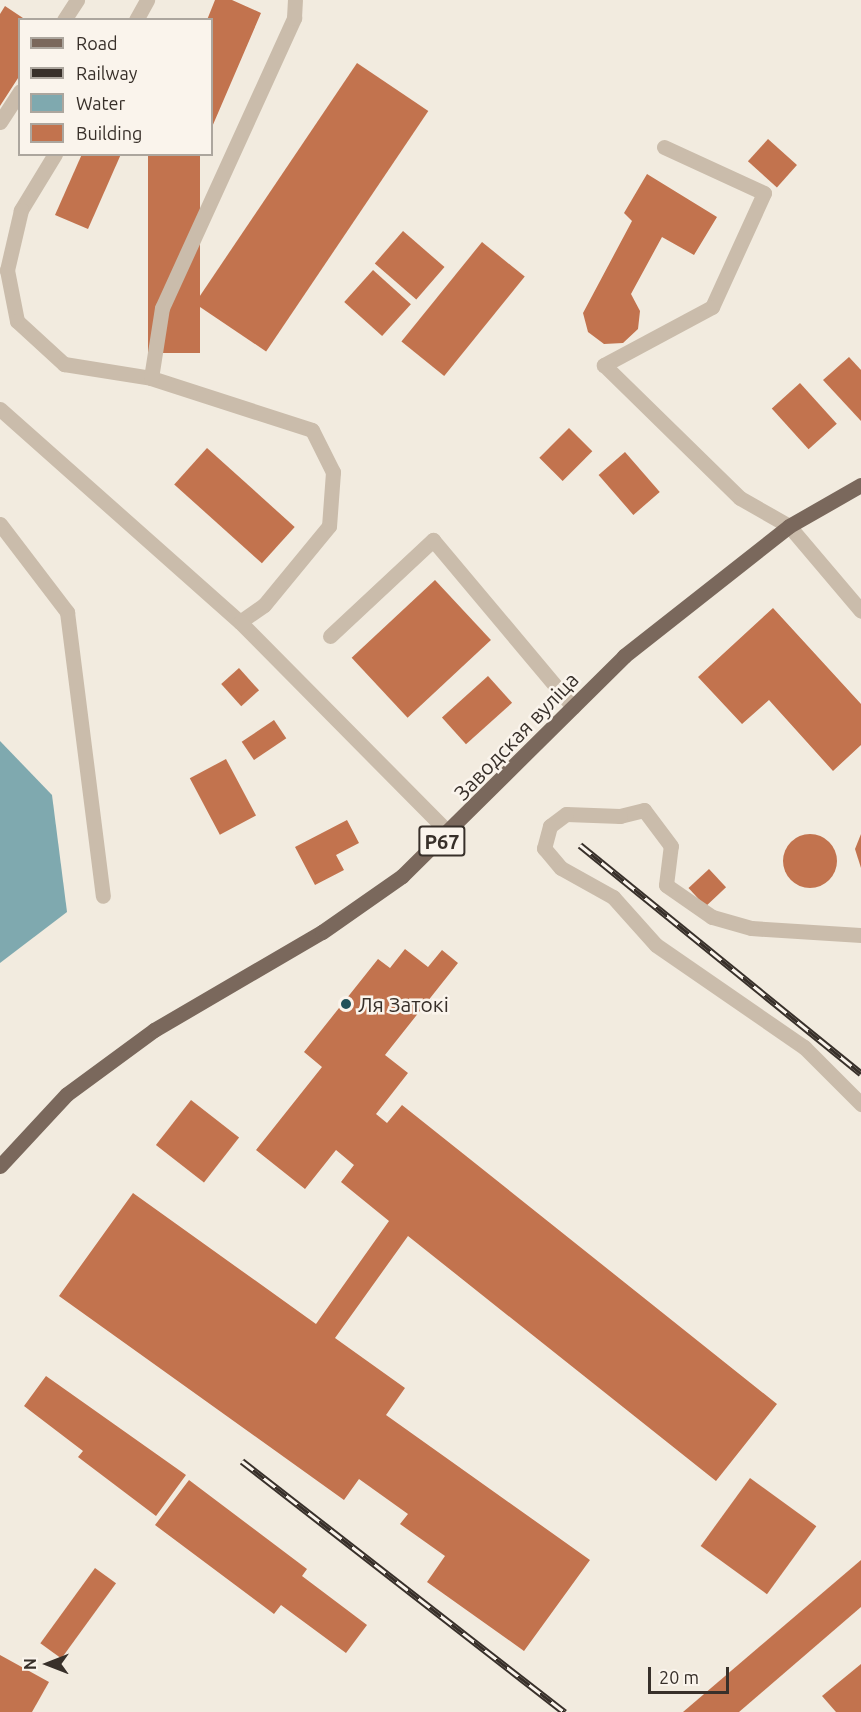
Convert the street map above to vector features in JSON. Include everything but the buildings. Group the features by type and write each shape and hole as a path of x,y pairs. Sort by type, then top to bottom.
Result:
{"main road":[{"name":"Заводская вуліца","path":"0,1166 68,1094 134,1045 322,932 402,876 450,834 624,656 789,526 861,485"}],"street":[{"path":"65,18 77,0"},
{"path":"137,18 147,0"},
{"path":"151,378 162,308 294,18 295,0"},
{"path":"0,122 18,94"},
{"path":"664,147 764,193 712,307 604,364 740,498 789,526 861,610"},
{"path":"54,156 21,210 7,270 17,321 64,364 151,378 312,430 333,472 328,526 264,605 240,622"},
{"path":"0,409 240,622 450,834"},
{"path":"0,524 67,612 103,896"},
{"path":"330,636 433,540 552,674 573,707"},
{"path":"861,935 761,929 712,917 666,885 671,846 644,810 620,816 566,814 550,826 544,848 561,868 612,897 657,945 804,1047 861,1104"}],"water":[{"path":"0,741 52,795 67,912 0,963"}],"railway":[{"path":"580,845 861,1073"},
{"path":"242,1461 565,1712"}],"place":[{"name":"Ля Затокі","path":"346,1004"}]}
